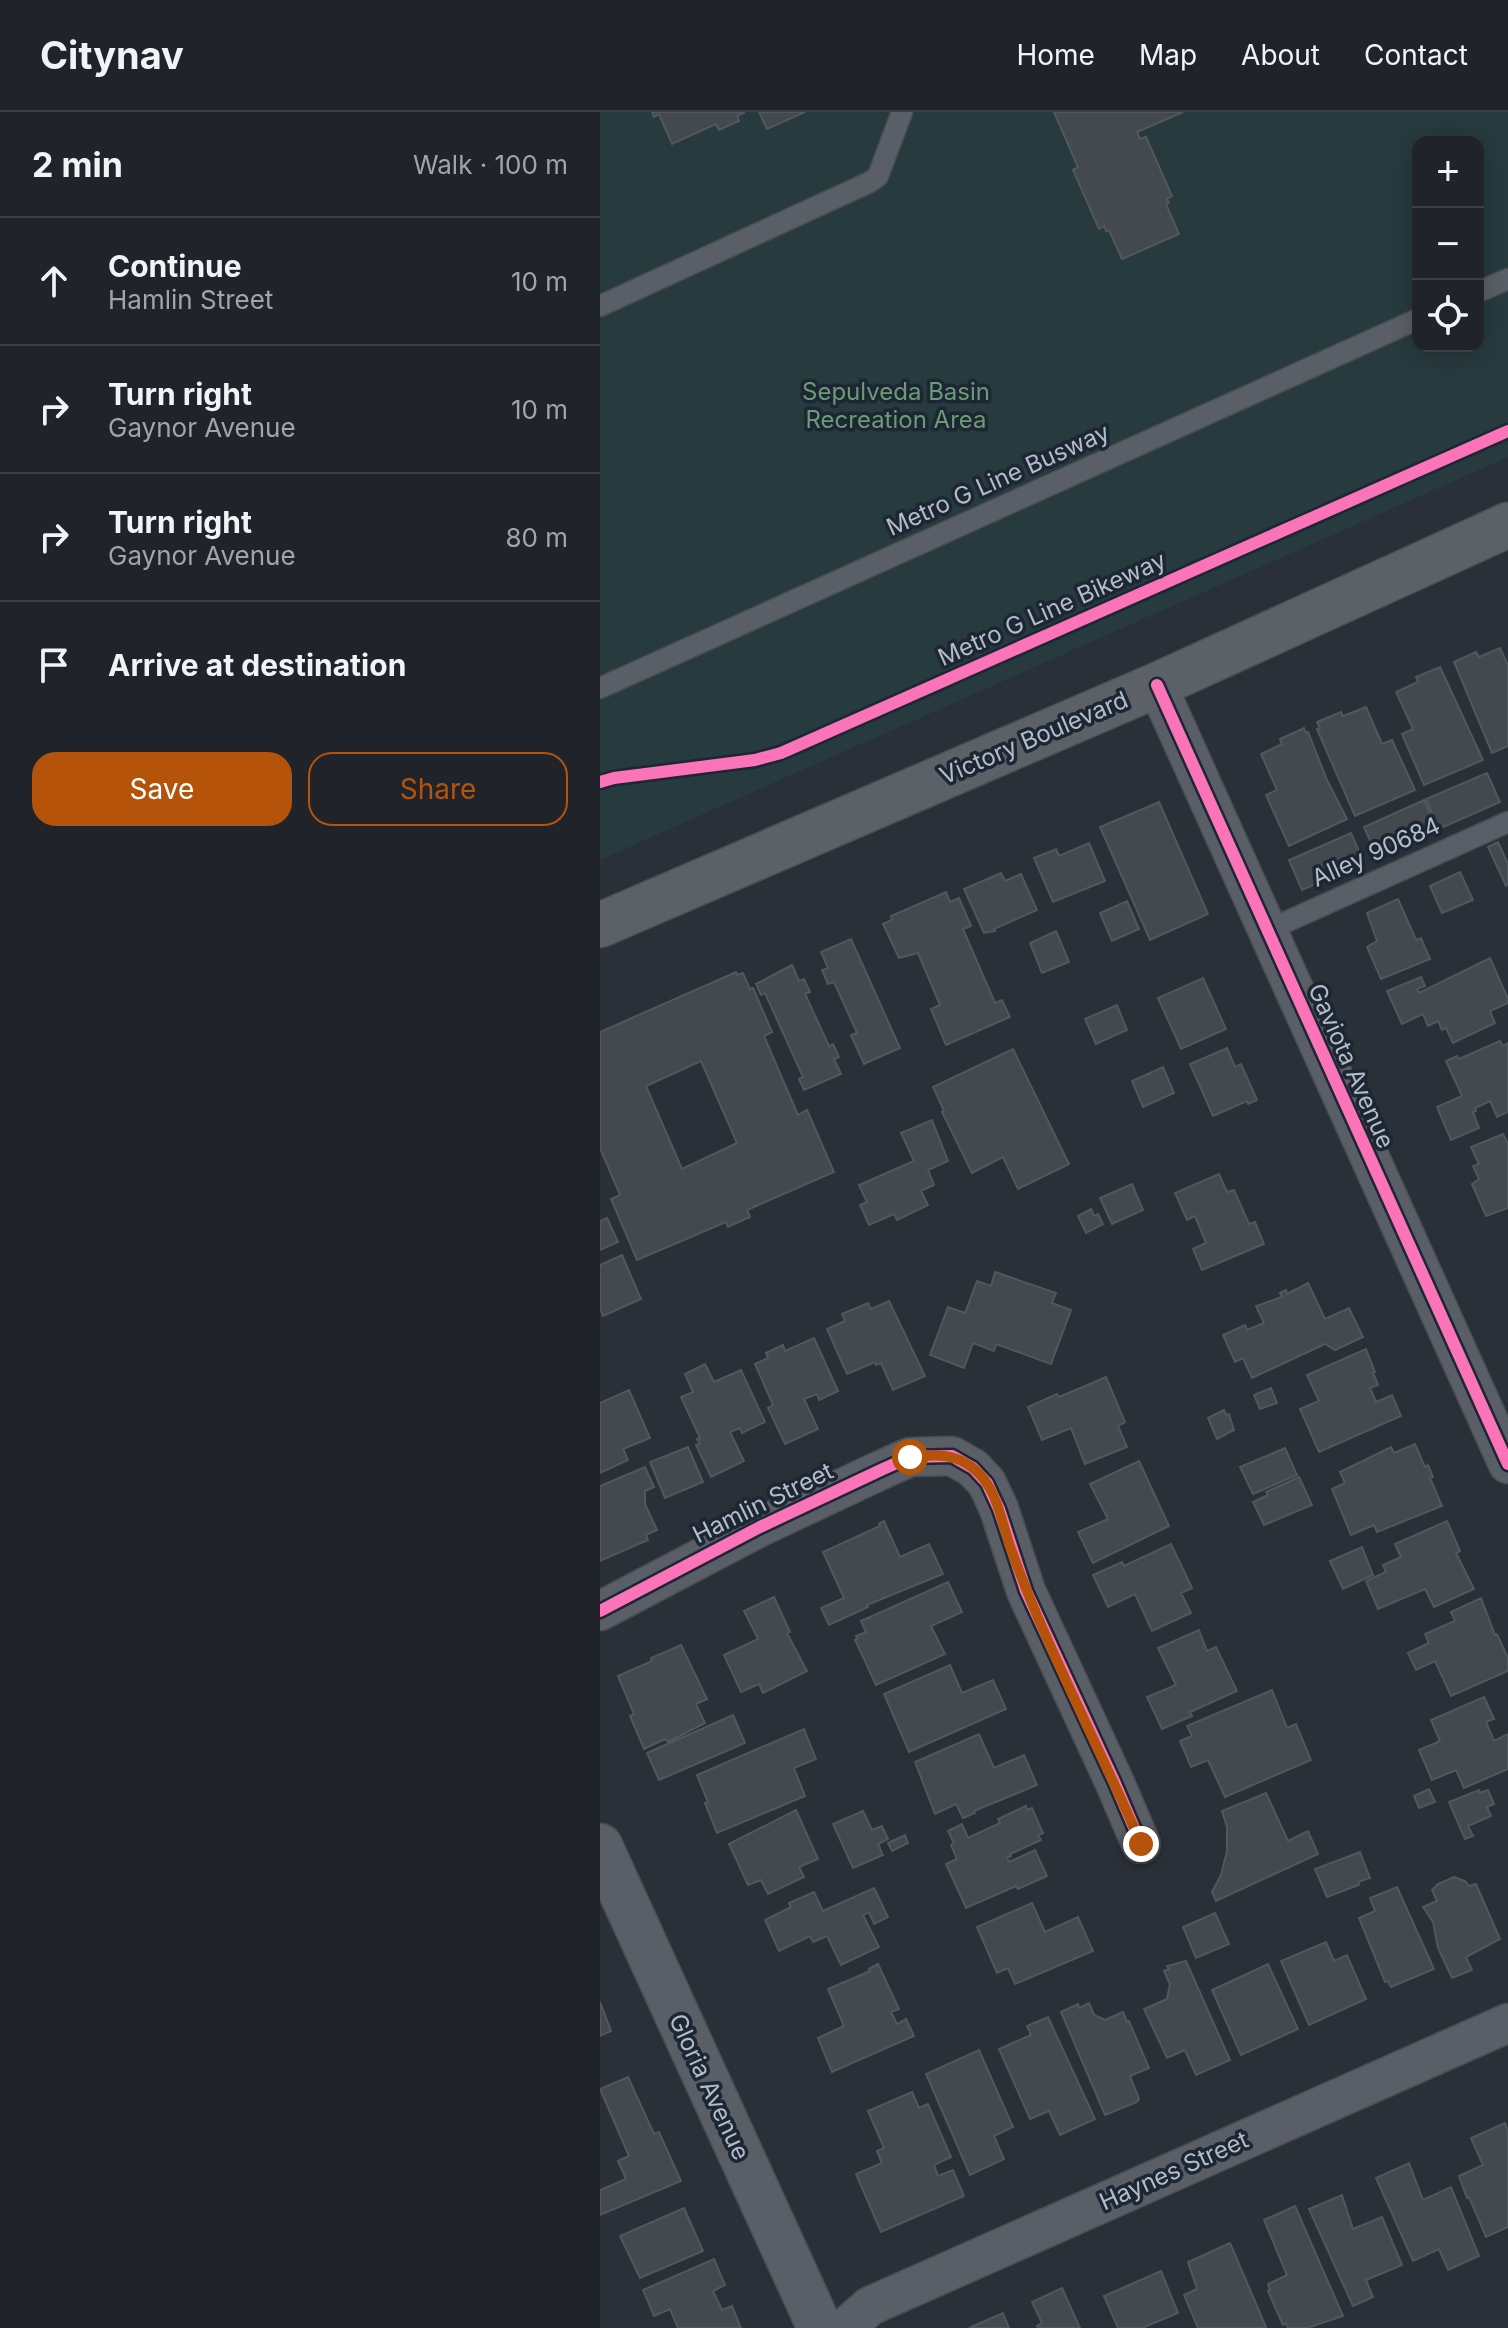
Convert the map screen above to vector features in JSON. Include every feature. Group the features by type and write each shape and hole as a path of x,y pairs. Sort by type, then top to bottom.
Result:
{"main road":[{"name":"Victory Boulevard","path":"600,925 1157,685 1508,525"}],"street":[{"name":"Gaviota Avenue","path":"1157,685 1508,1464"},
{"name":"Hamlin Street","path":"600,1611 760,1527 910,1457 952,1456 973,1468 987,1483 999,1509 1026,1591 1141,1844"},
{"name":"Gloria Avenue","path":"600,1846 820,2328"},
{"name":"Haynes Street","path":"845,2328 870,2306 1508,2023"}],"lane":[{"path":"600,306 870,182 878,176 902,112"},
{"path":"1484,289 1508,279"},
{"name":"Metro G Line Busway","path":"600,688 1412,322"},
{"name":"Alley 90684","path":"1266,931 1508,822"}],"green space":[{"name":"Sepulveda Basin Recreation Area","path":"600,112 1508,112 1508,457 600,860"}],"building":[{"path":"652,112 745,112 737,116 739,121 719,130 716,124 672,144 659,114 654,117"},
{"path":"759,112 805,112 767,129"},
{"path":"1054,112 1183,112 1137,132 1140,139 1146,137 1172,196 1166,204 1179,234 1122,259 1109,230 1106,231 1104,226 1099,229 1073,170 1078,167"},
{"path":"1500,648 1508,665 1508,746 1492,753 1454,662 1476,652 1479,657"},
{"path":"1440,667 1483,760 1424,785 1402,734 1413,729 1396,692 1418,682 1416,677"},
{"path":"1366,707 1382,744 1392,740 1415,790 1355,816 1317,729 1320,728 1317,722 1341,712 1343,716"},
{"path":"1304,728 1347,819 1289,846 1266,795 1277,790 1261,754 1282,744 1280,739"},
{"path":"1487,773 1500,802 1439,829 1426,799"},
{"path":"1424,800 1437,829 1377,856 1364,827"},
{"path":"1159,802 1208,914 1150,940 1100,827"},
{"path":"1351,833 1364,863 1302,890 1289,860"},
{"path":"1498,842 1508,864 1506,886 1488,847"},
{"path":"1089,843 1105,881 1053,902 1034,858 1056,849 1059,856"},
{"path":"1460,872 1473,900 1442,913 1430,886"},
{"path":"1001,873 1005,881 1021,874 1037,910 995,931 984,933 964,889"},
{"path":"946,892 950,902 959,898 971,926 963,929 995,1003 1002,1000 1010,1017 946,1045 931,1009 940,1005 918,953 899,958 883,924 892,920 891,916"},
{"path":"1398,899 1416,940 1421,938 1430,959 1381,979 1367,947 1377,941 1367,913"},
{"path":"1127,901 1139,929 1112,941 1100,913"},
{"path":"1056,931 1069,962 1042,973 1030,943"},
{"path":"851,939 900,1048 864,1064 851,1035 857,1033 834,982 828,984 822,970 828,968 821,952"},
{"path":"1490,958 1508,999 1508,1003 1490,1011 1495,1023 1453,1043 1446,1028 1442,1030 1438,1021 1428,1026 1423,1014 1402,1024 1387,991 1421,977 1425,986 1417,989 1419,993"},
{"path":"792,965 799,981 804,979 810,992 805,994 829,1046 833,1044 839,1057 834,1059 841,1074 804,1090 799,1079 803,1077 765,993 761,995 756,984"},
{"path":"736,972 737,975 743,973 772,1032 764,1036 798,1115 807,1110 834,1172 747,1210 750,1217 728,1227 726,1222 637,1260 611,1199 620,1195 600,1148 600,1032","holes":["701,1061 737,1143 682,1169 646,1086"]},
{"path":"1203,978 1226,1029 1181,1049 1158,998"},
{"path":"1117,1005 1127,1030 1096,1044 1085,1019"},
{"path":"1500,1041 1503,1046 1508,1043 1508,1112 1497,1117 1490,1101 1475,1108 1473,1112 1479,1128 1451,1140 1437,1107 1462,1096 1446,1061 1457,1056 1459,1059"},
{"path":"1227,1048 1235,1067 1241,1064 1257,1100 1248,1104 1247,1101 1213,1116 1190,1064"},
{"path":"1013,1049 1069,1164 1018,1189 1003,1157 972,1173 933,1087"},
{"path":"1163,1067 1174,1093 1143,1107 1132,1081"},
{"path":"932,1120 948,1161 928,1170 934,1185 921,1191 928,1205 897,1220 894,1214 869,1225 860,1205 867,1202 859,1185 914,1161 901,1133"},
{"path":"1503,1134 1508,1144 1508,1208 1486,1216 1472,1184 1479,1179 1473,1166 1479,1164 1471,1147"},
{"path":"1219,1174 1227,1192 1234,1190 1249,1224 1255,1222 1264,1244 1202,1270 1193,1249 1206,1243 1195,1216 1187,1220 1175,1193"},
{"path":"1132,1184 1143,1210 1112,1224 1100,1198"},
{"path":"1091,1209 1103,1224 1086,1233 1078,1216"},
{"path":"607,1218 618,1242 600,1250 600,1221"},
{"path":"622,1255 641,1299 603,1316 600,1309 600,1265"},
{"path":"995,1272 1056,1293 1052,1303 1071,1310 1051,1364 996,1344 994,1351 973,1343 964,1368 930,1355 948,1307 965,1313 977,1281 991,1286"},
{"path":"1308,1283 1325,1319 1349,1308 1363,1337 1335,1350 1325,1344 1252,1378 1243,1358 1235,1362 1223,1335 1245,1325 1247,1330 1264,1323 1256,1306 1282,1297 1280,1293 1286,1290 1287,1294"},
{"path":"889,1301 925,1376 893,1390 881,1363 876,1365 875,1362 847,1374 827,1329 845,1321 842,1314 868,1303 871,1309"},
{"path":"814,1338 838,1391 819,1400 817,1394 804,1399 818,1429 785,1444 768,1408 773,1405 755,1364 768,1358 766,1353 783,1345 785,1351"},
{"path":"1366,1349 1378,1385 1370,1388 1376,1402 1392,1395 1401,1416 1319,1452 1300,1409 1319,1401 1307,1375"},
{"path":"705,1364 714,1382 741,1370 765,1422 742,1433 740,1428 730,1432 744,1461 711,1477 696,1445 700,1444 697,1439 700,1438 681,1397 693,1392 685,1374"},
{"path":"1106,1377 1125,1422 1118,1426 1127,1447 1085,1464 1071,1428 1042,1440 1028,1407"},
{"path":"1271,1388 1277,1403 1260,1409 1254,1395"},
{"path":"629,1390 650,1438 623,1449 628,1460 600,1473 600,1403"},
{"path":"1224,1410 1226,1415 1229,1414 1234,1430 1217,1439 1208,1418"},
{"path":"1415,1444 1425,1467 1428,1465 1442,1506 1377,1532 1374,1525 1351,1535 1332,1489 1345,1483 1340,1472 1391,1447 1394,1453"},
{"path":"688,1447 703,1482 665,1498 650,1462"},
{"path":"1285,1448 1297,1475 1253,1494 1240,1467"},
{"path":"1139,1461 1169,1526 1093,1563 1078,1532 1108,1519 1090,1484"},
{"path":"645,1467 654,1487 645,1491 645,1504 657,1530 646,1535 648,1540 600,1561 600,1486"},
{"path":"1299,1477 1312,1505 1264,1525 1253,1502 1268,1495 1266,1492"},
{"path":"884,1521 900,1557 929,1544 943,1574 867,1605 829,1625 821,1608 844,1598 823,1552 880,1526"},
{"path":"1447,1521 1460,1551 1456,1553 1474,1589 1434,1607 1425,1589 1378,1609 1366,1581 1386,1572 1383,1565 1401,1557 1395,1544"},
{"path":"1171,1544 1192,1588 1181,1593 1191,1613 1152,1631 1135,1594 1108,1607 1093,1575 1122,1562 1124,1566"},
{"path":"1362,1547 1373,1575 1343,1589 1330,1561"},
{"path":"948,1582 962,1612 931,1626 945,1654 876,1685 855,1640 856,1636 866,1632 861,1621"},
{"path":"774,1597 790,1632 787,1633 807,1671 763,1693 759,1684 741,1692 724,1655 758,1639 744,1611"},
{"path":"1481,1598 1495,1635 1508,1658 1508,1671 1451,1696 1435,1661 1416,1670 1408,1653 1429,1643 1425,1634 1455,1621 1451,1612"},
{"path":"1199,1630 1207,1651 1216,1647 1237,1691 1190,1712 1192,1716 1162,1729 1147,1697 1176,1685 1158,1648"},
{"path":"681,1645 707,1699 696,1704 705,1723 668,1742 665,1739 644,1749 618,1676"},
{"path":"950,1665 962,1693 993,1680 1006,1709 909,1752 884,1694"},
{"path":"1272,1690 1287,1728 1296,1724 1311,1760 1225,1797 1208,1760 1191,1767 1180,1741 1192,1736 1187,1726"},
{"path":"1484,1697 1494,1719 1486,1722 1494,1741 1508,1734 1508,1769 1464,1788 1456,1770 1432,1780 1419,1750 1440,1741 1431,1720"},
{"path":"733,1715 745,1743 659,1780 647,1753"},
{"path":"804,1729 816,1759 794,1768 805,1796 717,1833 697,1775"},
{"path":"979,1734 994,1768 1024,1755 1037,1785 963,1818 956,1804 935,1814 915,1762"},
{"path":"1429,1789 1435,1802 1419,1808 1414,1796"},
{"path":"1479,1790 1480,1793 1488,1790 1494,1804 1487,1807 1491,1816 1468,1826 1473,1836 1465,1839 1449,1802"},
{"path":"1266,1793 1288,1841 1308,1831 1318,1854 1216,1901 1212,1892 1221,1875 1227,1851 1227,1827 1222,1811"},
{"path":"1026,1806 1027,1810 1032,1808 1043,1833 1038,1835 1041,1840 1007,1858 1009,1862 1035,1850 1047,1876 966,1908 946,1864 957,1859 948,1831 962,1824 968,1838"},
{"path":"796,1810 818,1859 799,1867 804,1877 768,1894 761,1880 748,1885 729,1844"},
{"path":"863,1811 872,1830 882,1826 888,1839 878,1844 883,1855 853,1868 833,1824"},
{"path":"905,1835 908,1843 892,1851 888,1843"},
{"path":"1360,1852 1370,1878 1327,1897 1315,1869"},
{"path":"1454,1877 1469,1886 1476,1884 1500,1939 1466,1957 1472,1970 1452,1978 1438,1948 1433,1922 1423,1907 1437,1901 1432,1890 1438,1884"},
{"path":"1397,1887 1434,1969 1391,1987 1388,1981 1385,1982 1359,1918 1375,1911 1370,1898"},
{"path":"874,1888 888,1917 874,1924 869,1912 863,1915 879,1947 841,1965 827,1936 813,1942 810,1936 779,1951 765,1920 791,1907 789,1903 814,1892 823,1911"},
{"path":"1032,1903 1045,1932 1078,1917 1093,1951 1015,1984 1008,1968 997,1973 977,1927"},
{"path":"1215,1913 1229,1944 1196,1958 1183,1927"},
{"path":"1326,1942 1334,1961 1347,1955 1366,1999 1309,2025 1281,1961"},
{"path":"1186,1961 1230,2060 1196,2075 1185,2050 1167,2058 1144,2009 1167,1999 1170,1984 1164,1971 1169,1969 1167,1966"},
{"path":"878,1964 899,2009 891,2012 897,2024 906,2019 914,2036 832,2072 818,2038 844,2026 828,1989 870,1971"},
{"path":"1268,1964 1298,2029 1241,2055 1212,1990"},
{"path":"600,2002 611,2031 600,2036"},
{"path":"1089,2003 1094,2015 1105,2020 1123,2012 1149,2068 1130,2076 1139,2099 1137,2102 1105,2115 1061,2012 1078,2004 1079,2008"},
{"path":"1048,2017 1095,2119 1060,2135 1049,2111 1030,2119 999,2049 1031,2035 1027,2026"},
{"path":"979,2050 1013,2127 994,2136 1004,2159 970,2175 926,2074"},
{"path":"628,2077 654,2134 659,2132 681,2181 600,2215 600,2190 626,2179 618,2161 629,2156 600,2089"},
{"path":"912,2092 919,2108 928,2104 951,2157 934,2165 938,2176 953,2170 964,2196 881,2232 856,2174 882,2163 877,2151 884,2148 868,2111"},
{"path":"1505,2123 1508,2131 1508,2227 1486,2237 1459,2176 1483,2165 1471,2138"},
{"path":"1409,2163 1423,2200 1451,2187 1479,2256 1448,2270 1439,2249 1413,2261 1376,2178"},
{"path":"1342,2195 1353,2229 1382,2217 1402,2265 1366,2280 1373,2297 1353,2306 1309,2209"},
{"path":"1295,2206 1343,2316 1307,2328 1283,2325 1268,2291 1268,2284 1287,2275 1264,2220"},
{"path":"684,2208 703,2251 640,2278 620,2236"},
{"path":"1230,2243 1264,2328 1198,2328 1184,2295 1197,2289 1188,2262"},
{"path":"714,2259 725,2285 713,2291 722,2310 732,2306 741,2328 678,2328 670,2309 654,2316 643,2290"},
{"path":"1161,2271 1178,2313 1142,2328 1118,2328 1104,2296"},
{"path":"1062,2288 1080,2328 1038,2328 1042,2323 1032,2302"},
{"path":"1003,2313 1009,2328 969,2328"}],"cycle path":[{"name":"Metro G Line Bikeway","path":"600,782 755,760 781,753 1508,431"},
{"path":"1157,685 1508,1464"},
{"path":"600,1611 760,1527 910,1457 952,1456 973,1468 987,1483 999,1509 1026,1591 1141,1844"}],"route":[{"path":"910,1457 952,1456 973,1468 987,1483 999,1509 1026,1591 1141,1844"}]}
